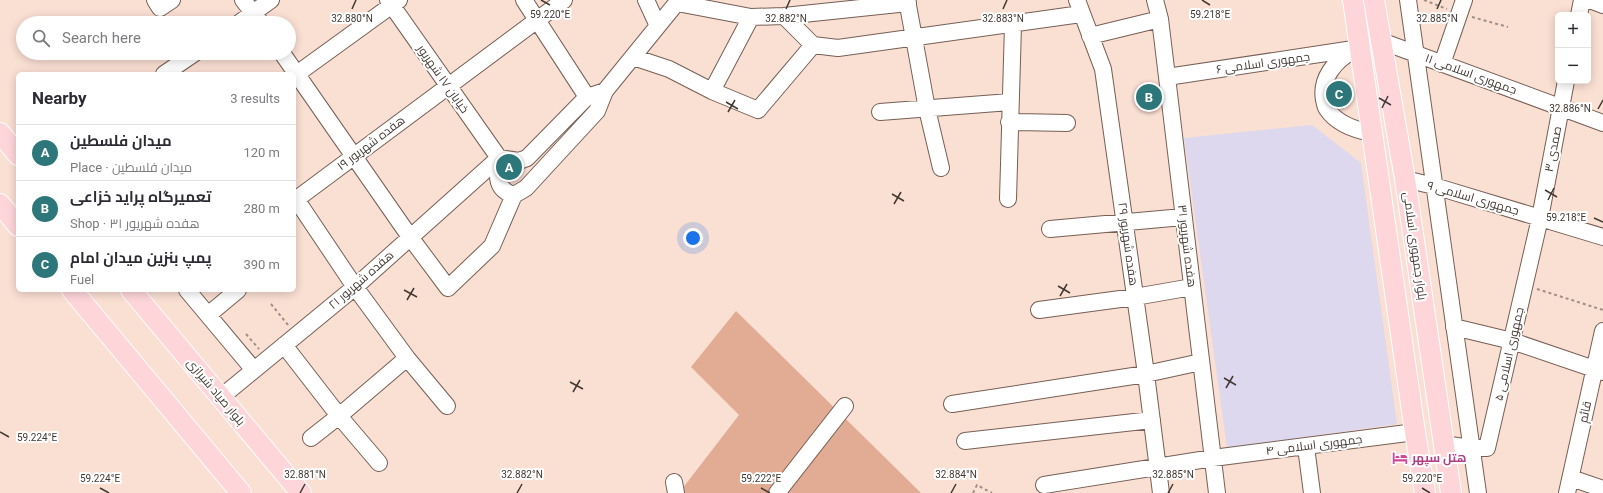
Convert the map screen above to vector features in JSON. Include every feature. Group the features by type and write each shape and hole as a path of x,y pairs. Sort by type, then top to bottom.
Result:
{"main road":[{"path":"1353,0 1425,493"},
{"name":"بلوار جمهوری اسلامی","path":"1374,0 1405,179 1451,493"},
{"path":"0,133 16,153"},
{"path":"0,204 16,224"},
{"path":"74,292 241,493"},
{"name":"بلوار صیاد شیرازی","path":"133,292 301,493"}],"street":[{"path":"155,0 160,8 172,0"},
{"path":"243,0 255,16"},
{"path":"259,16 271,0"},
{"path":"524,0 587,97"},
{"name":"هفده شهریور ۱۹","path":"296,199 447,85 564,0"},
{"path":"646,0 658,26"},
{"name":"هفده شهریور ۳۱","path":"1155,0 1160,19 1217,493"},
{"path":"1408,0 1478,493"},
{"path":"1442,64 1464,0"},
{"path":"1580,12 1582,0"},
{"path":"1590,0 1603,5"},
{"path":"296,76 355,156 410,237 448,288 492,246 514,195 526,188 597,111 605,92 678,1 751,17 784,16 908,2 927,109 941,168"},
{"path":"296,74 393,2"},
{"name":"خیابان ۱۷ شهریور","path":"393,2 447,85 499,158"},
{"path":"784,16 813,45 838,48 1013,24 1079,7"},
{"name":"هفده شهریور ۲۹","path":"1079,7 1103,69 1146,374 1161,493"},
{"path":"712,91 751,17"},
{"path":"1090,36 1160,19"},
{"path":"1008,199 1013,24"},
{"name":"جمهوری اسلامی ۱۱","path":"1381,41 1603,123"},
{"path":"634,57 669,70 712,91 758,110 813,45"},
{"path":"1360,48 1344,56 1335,64 1326,79 1323,92 1326,108 1338,120 1350,127 1372,134"},
{"name":"جمهوری اسلامی ۶","path":"1167,77 1360,48"},
{"path":"167,72 185,60"},
{"path":"286,60 293,72"},
{"name":"صمدی ۳","path":"1540,218 1565,84"},
{"path":"514,195 508,193 501,187 497,177 499,158 519,161 527,158 587,97 605,92"},
{"path":"880,112 1010,102"},
{"path":"1009,122 1067,123"},
{"name":"هفده شهریور ۲۱","path":"220,398 355,287 499,158"},
{"name":"جمهوری اسلامی ۹","path":"1405,179 1434,186 1603,237"},
{"path":"296,201 355,287 407,358 447,406"},
{"path":"1050,229 1183,217"},
{"name":"جمهوری اسلامی ۵","path":"1443,444 1471,448 1487,448 1540,218"},
{"path":"1039,310 1135,297 1192,287"},
{"path":"189,292 254,370"},
{"path":"208,315 236,292"},
{"path":"1454,327 1512,341 1599,371"},
{"name":"قائم","path":"1569,485 1599,371 1603,331"},
{"path":"290,340 339,416 379,463"},
{"path":"311,438 407,358"},
{"path":"952,404 1146,374 1201,362"},
{"path":"777,493 845,406"},
{"path":"965,441 1152,420"},
{"name":"جمهوری اسلامی ۴","path":"1044,485 1213,458 1415,432"},
{"path":"1306,447 1312,493"},
{"path":"1569,485 1603,489"}],"path":[{"path":"1525,286 1603,310"},
{"path":"271,304 290,340"},
{"path":"246,334 268,359"},
{"path":"973,493 977,485 992,493"}],"shaded area":[{"path":"1312,125 1361,163 1397,424 1227,448 1184,138"},
{"path":"736,311 921,493 679,493 739,415 691,367"}],"place":[{"name":"پمپ بنزین میدان امام","path":"1339,94"},
{"name":"تعمیرگاه پراید خزاعی","path":"1149,97"},
{"name":"میدان فلسطین","path":"509,167"},
{"name":"هتل سپهر","path":"1400,458"}]}
